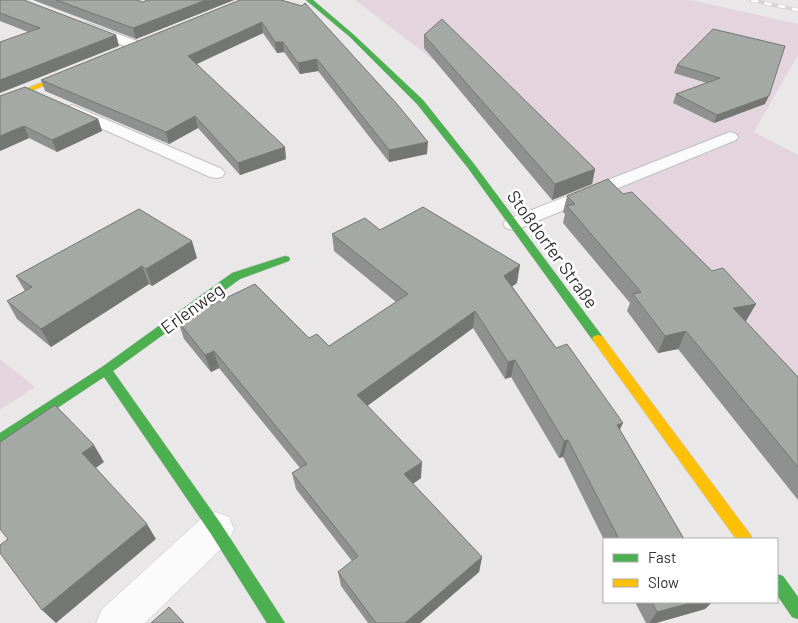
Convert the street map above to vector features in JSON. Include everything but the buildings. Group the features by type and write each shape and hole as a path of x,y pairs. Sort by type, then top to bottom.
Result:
{"main road":[{"name":"Stoßdorfer Straße","path":"309,0 352,36 420,102 513,224 744,538"},
{"path":"120,53 142,44"},
{"path":"0,102 92,64"},
{"name":"Erlenweg","path":"0,440 106,370 236,276 285,258"},
{"path":"106,370 216,529 277,623"},
{"path":"778,583 798,611"}],"street":[{"path":"116,623 216,529"}],"lane":[{"path":"73,21 142,44"},
{"path":"28,90 216,173"},
{"path":"513,224 730,137"}],"shaded area":[{"path":"355,0 691,0 798,24 798,55 754,132 798,155 798,455 482,97"},
{"path":"0,359 35,387 0,410"}],"railway":[{"path":"751,0 798,10"}],"traffic: fast":[{"path":"309,0 352,36 420,102 471,166 598,339"},
{"path":"0,440 106,370 236,276 285,259"},
{"path":"106,370 216,529 277,623"},
{"path":"778,583 798,611"}],"traffic: slow":[{"path":"0,102 78,70"},
{"path":"598,339 744,538"}]}
